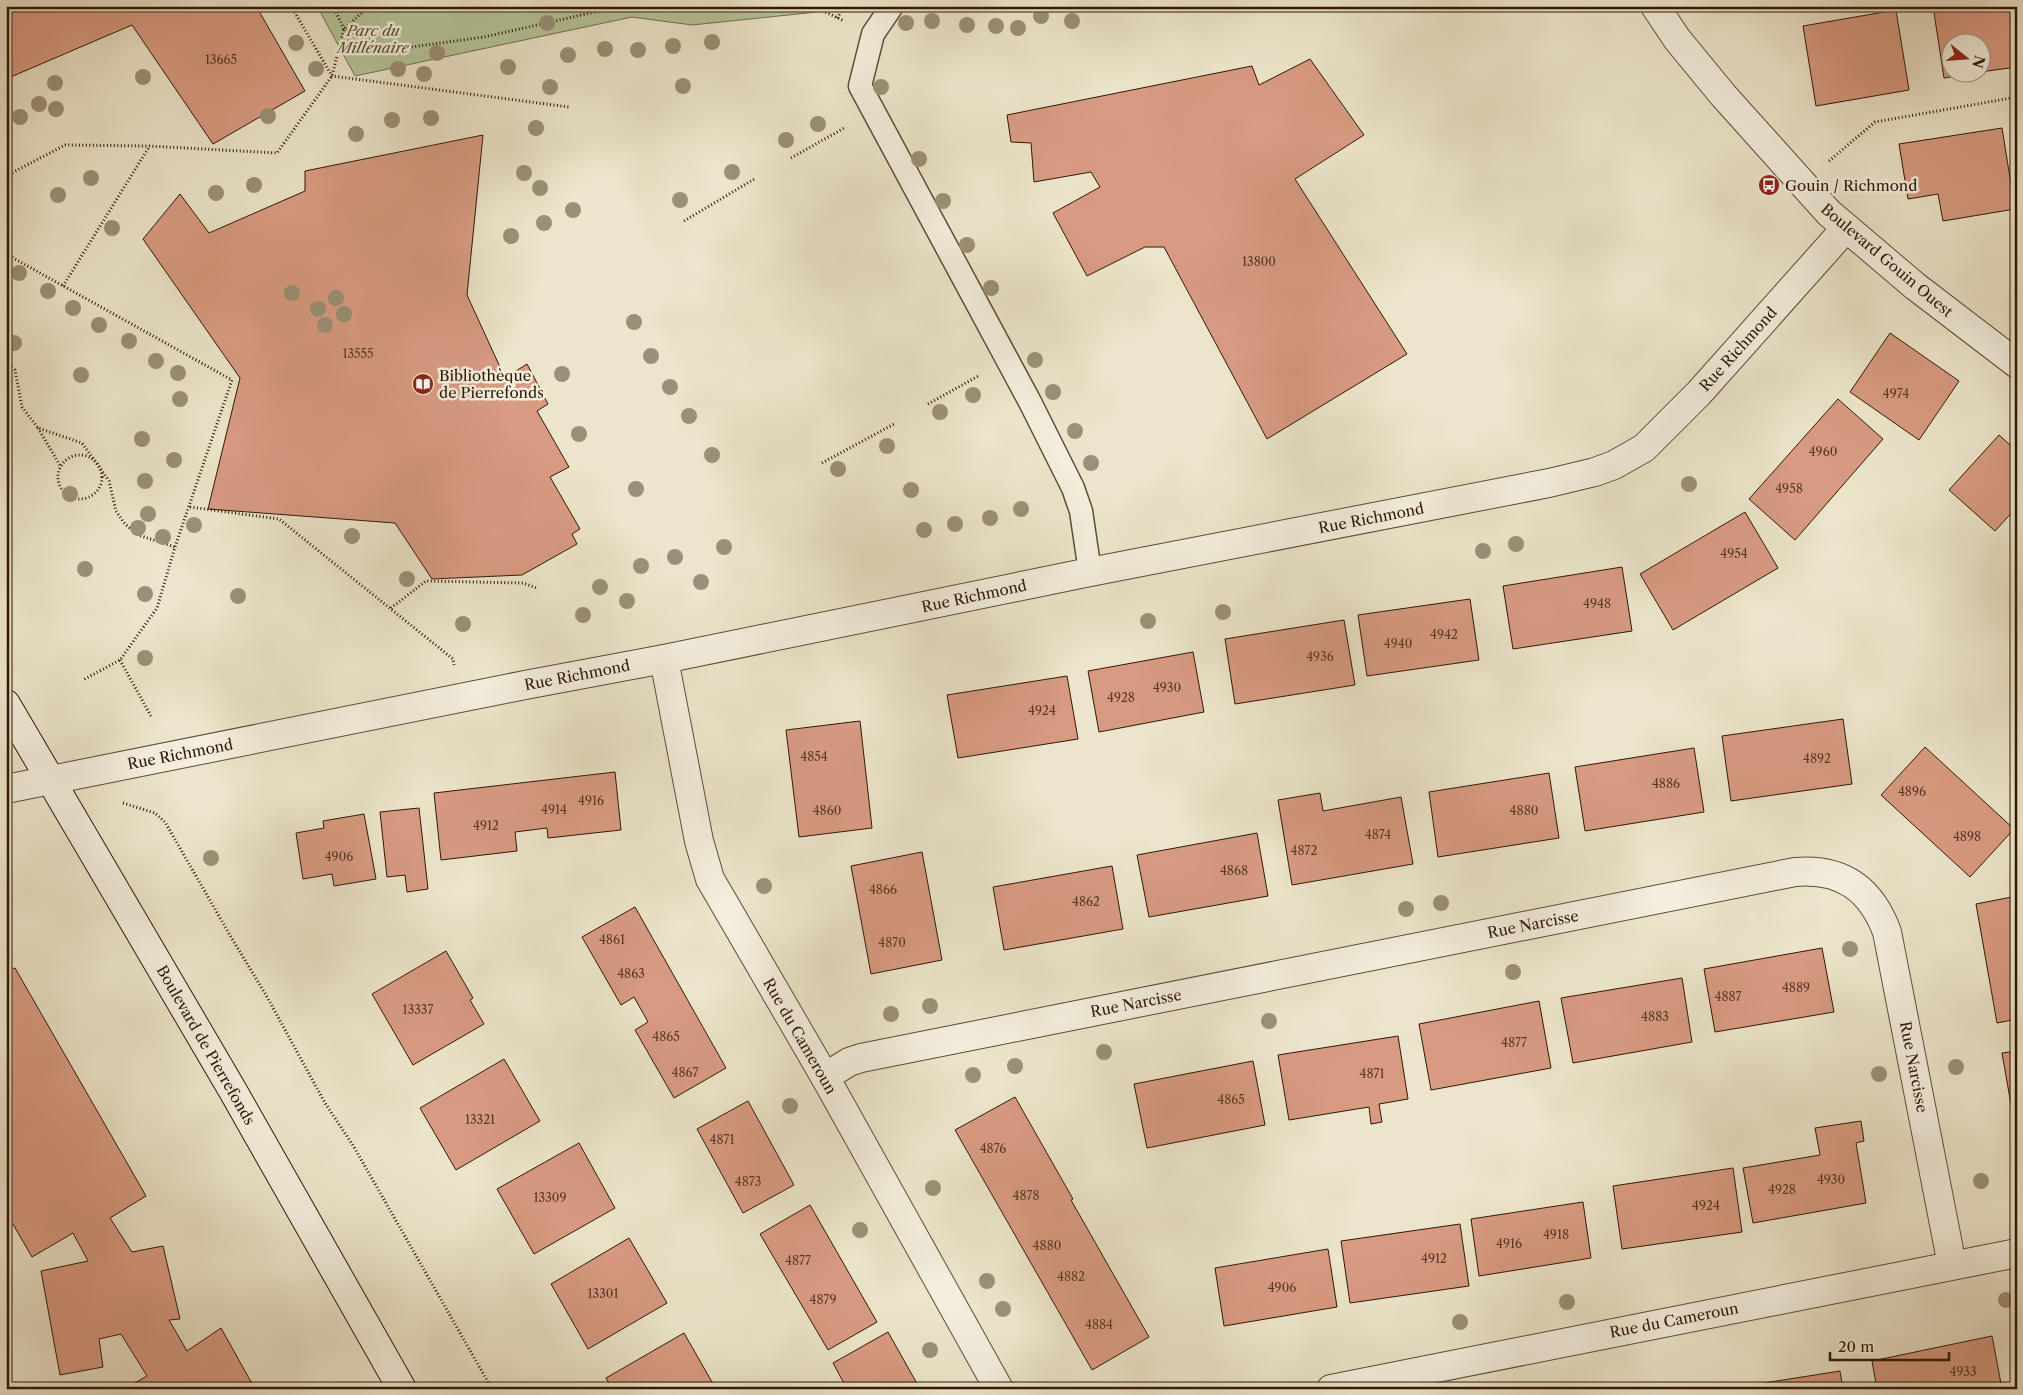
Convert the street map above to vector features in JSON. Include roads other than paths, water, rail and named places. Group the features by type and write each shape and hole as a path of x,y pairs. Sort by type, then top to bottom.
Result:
{"street":[{"name":"Boulevard Gouin Ouest","path":"1655,6 1683,46 1723,95 1811,194 1846,228 1914,286 2017,364"},
{"name":"Rue Richmond","path":"6,789 664,659 1090,572 1586,475 1614,465 1644,448 1675,418 1846,228"},
{"name":"Rue du Cameroun","path":"664,659 699,841 710,879 824,1077 999,1389"},
{"name":"Boulevard de Pierrefonds","path":"6,704 234,1091 402,1389"},
{"name":"Rue Narcisse","path":"824,1077 849,1062 871,1056 1785,874 1809,870 1822,872 1850,882 1863,891 1881,916 1887,932 1952,1265"},
{"name":"Rue du Cameroun","path":"1330,1389 2017,1253"}],"lane":[{"path":"892,6 874,34 860,86 1030,402 1073,488 1081,511 1090,572"}],"place":[{"name":"Gouin / Richmond","path":"1769,185"},
{"name":"Bibliothèque de Pierrefonds","path":"423,384"}],"park label":[{"name":"Parc du Millénaire","path":"373,38"}]}
